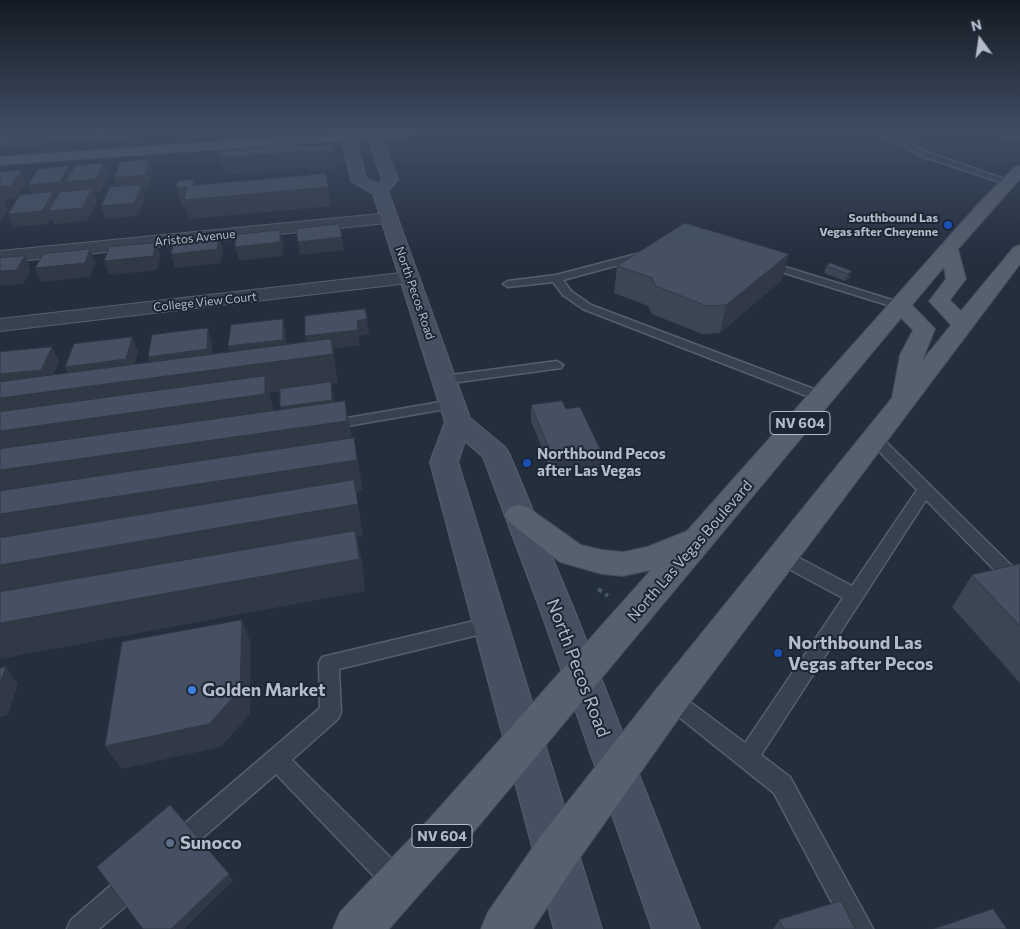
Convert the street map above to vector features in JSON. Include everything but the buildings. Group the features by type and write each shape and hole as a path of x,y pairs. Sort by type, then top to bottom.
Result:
{"main road":[{"path":"358,174 360,180 380,191 390,178 389,174"},
{"name":"North Las Vegas Boulevard","path":"357,929 525,742 949,249 1015,176"},
{"name":"North Pecos Road","path":"380,191 455,414 496,453 582,676 676,929"},
{"path":"949,249 956,279 939,301 963,325"},
{"path":"504,929 556,853 671,699 1020,251"},
{"path":"900,306 924,329 911,355 904,400"},
{"path":"455,414 444,462 578,929"},
{"path":"519,515 571,554 602,562 623,564 653,558 704,535"}],"street":[{"name":"Aristos Avenue","path":"0,257 390,218"},
{"name":"College View Court","path":"0,325 410,278"}],"lane":[{"path":"508,284 556,278 658,252"},
{"path":"760,262 900,306"},
{"path":"556,278 567,293 587,307 822,397"},
{"path":"444,380 557,365"},
{"path":"316,427 455,414"},
{"path":"874,438 1020,585"},
{"path":"747,758 925,490"},
{"path":"782,557 855,596"},
{"path":"80,929 331,712 329,663 491,625"},
{"path":"671,699 782,785 860,929"},
{"path":"276,760 398,884"}],"place":[{"name":"Southbound Las Vegas after Cheyenne","path":"948,225"},
{"name":"Northbound Pecos after Las Vegas","path":"527,463"},
{"name":"Northbound Las Vegas after Pecos","path":"778,653"},
{"name":"Golden Market","path":"192,690"},
{"name":"Sunoco","path":"170,843"}]}
